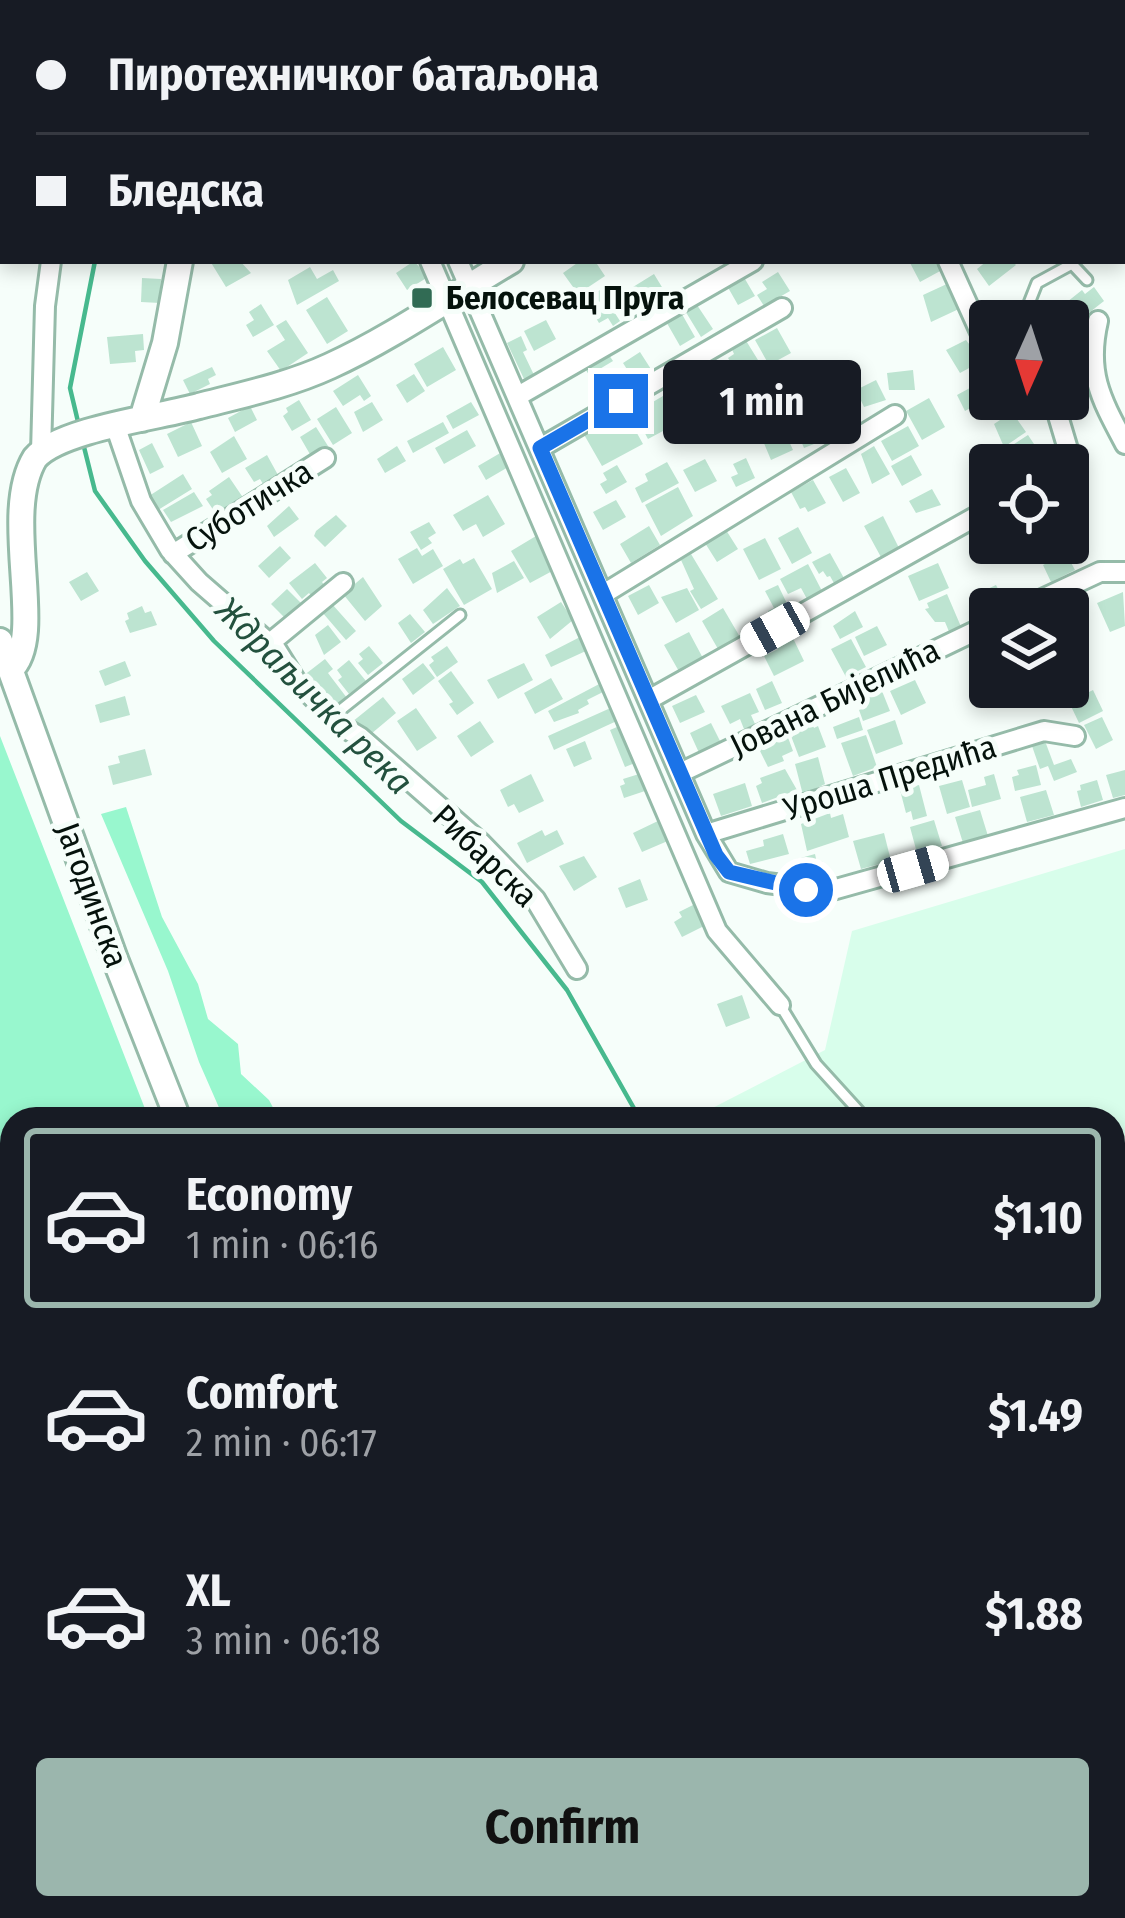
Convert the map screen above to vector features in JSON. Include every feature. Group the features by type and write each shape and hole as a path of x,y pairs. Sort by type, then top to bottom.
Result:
{"street":[{"path":"41,452 44,320 51,264"},
{"path":"142,419 179,264"},
{"path":"433,264 457,292 518,396 706,834 729,872 767,883 829,891 1125,808"},
{"path":"458,264 457,292 717,931 780,1005"},
{"path":"11,669 20,659 22,628 14,526 17,497 41,452 111,426 184,410 333,365 507,264"},
{"path":"518,396 748,264"},
{"path":"949,264 969,308"},
{"path":"540,448 782,308"},
{"path":"1098,321 1094,380 1125,444"},
{"path":"154,376 164,400 184,410"},
{"path":"604,593 895,415"},
{"name":"Рибарска","path":"111,426 141,501 173,554 270,643 296,681 332,716 482,843 535,899 577,969"},
{"name":"Суботичка","path":"173,554 325,458"},
{"path":"650,699 969,520"},
{"path":"1066,588 1100,572 1125,572"},
{"path":"270,643 344,583"},
{"name":"Јована Бијелића","path":"680,773 969,634"},
{"name":"Јагодинска","path":"0,641 173,1107"},
{"name":"Уроша Предића","path":"706,834 1045,731 1075,736"}],"lane":[{"path":"1031,300 1037,284 1072,264 1087,280"},
{"path":"332,716 460,615"},
{"path":"780,1005 816,1064 855,1107"}],"shaded area":[{"path":"1125,849 1125,1107 714,1107 825,1050 852,931"}],"green space":[{"path":"0,736 144,1107 0,1107"},
{"path":"126,807 162,917 198,984 208,1019 238,1044 241,1074 273,1107 219,1107 168,971 101,814"}],"building":[{"path":"212,264 243,264 251,273 226,287"},
{"path":"417,264 428,277 407,290 396,273"},
{"path":"576,264 597,264 605,276 578,294 563,273"},
{"path":"911,264 939,264 942,270 920,282"},
{"path":"983,264 1016,265 989,286 977,269"},
{"path":"310,267 317,279 333,270 339,281 297,305 288,280"},
{"path":"778,272 790,291 764,306 757,295 767,289 762,282"},
{"path":"654,274 668,297 646,310 633,287"},
{"path":"742,274 755,296 738,305 726,284"},
{"path":"142,278 161,279 160,303 141,302"},
{"path":"949,283 961,308 931,322 923,295"},
{"path":"1094,287 1104,301 1089,313 1089,300 1070,300 1082,290 1085,294"},
{"path":"600,290 620,321 613,326 608,318 599,323 585,300"},
{"path":"327,297 348,331 327,344 306,310"},
{"path":"695,302 713,329 701,337 684,309"},
{"path":"261,304 274,325 253,337 246,325 254,320 249,312"},
{"path":"679,309 695,337 680,346 664,318"},
{"path":"286,320 308,353 281,371 267,351 285,340 276,326"},
{"path":"546,320 556,339 534,351 524,331"},
{"path":"777,328 791,353 769,365 755,340"},
{"path":"143,334 144,350 135,351 136,362 110,364 107,337"},
{"path":"521,336 534,375 524,379 507,343"},
{"path":"745,339 766,373 745,385 728,358 734,354 731,347"},
{"path":"966,340 969,368 960,373 946,350"},
{"path":"443,347 456,370 427,387 414,364"},
{"path":"607,352 613,361 598,370 614,396 606,402 584,367"},
{"path":"640,352 656,377 639,388 623,363"},
{"path":"828,364 839,389 824,396 813,371"},
{"path":"212,367 216,375 208,379 210,384 190,394 183,380"},
{"path":"913,370 915,390 889,390 887,373"},
{"path":"700,373 715,397 692,411 677,387"},
{"path":"414,374 425,391 407,403 396,385"},
{"path":"358,375 371,396 364,401 360,395 343,406 333,391"},
{"path":"767,377 776,392 746,409 737,394"},
{"path":"876,380 886,400 864,407 856,390"},
{"path":"969,388 969,409 965,411 957,395"},
{"path":"663,396 678,423 648,439 634,413"},
{"path":"929,398 945,427 922,440 906,411"},
{"path":"299,400 311,420 292,431 283,416"},
{"path":"372,402 383,420 363,432 354,412"},
{"path":"471,402 479,415 453,429 446,416"},
{"path":"835,404 838,409 850,404 859,424 835,434 821,410"},
{"path":"250,406 257,420 235,432 228,418"},
{"path":"336,407 352,433 333,445 317,419"},
{"path":"623,408 643,444 602,466 582,431"},
{"path":"814,416 824,440 804,448 794,425"},
{"path":"1018,420 1026,432 1003,444 994,424"},
{"path":"191,422 202,446 178,457 167,434"},
{"path":"443,422 449,433 413,453 407,441"},
{"path":"782,426 793,450 771,460 761,436"},
{"path":"908,426 919,446 892,461 881,441"},
{"path":"316,427 328,446 311,456 300,437"},
{"path":"467,430 476,446 444,464 435,448"},
{"path":"234,436 247,459 222,473 210,452"},
{"path":"152,443 164,467 150,474 139,450"},
{"path":"397,446 406,461 385,473 377,459"},
{"path":"874,446 890,474 872,484 861,454"},
{"path":"502,452 510,466 486,480 478,466"},
{"path":"267,455 278,475 263,484 260,479 254,482 245,468"},
{"path":"911,455 922,475 902,486 891,466"},
{"path":"746,458 755,478 736,487 731,477 738,474 733,464"},
{"path":"705,459 717,481 695,492 683,470"},
{"path":"667,462 679,483 642,503 635,488 648,481 645,474"},
{"path":"617,465 627,482 606,494 600,484 607,480 603,473"},
{"path":"846,468 860,493 843,502 829,477"},
{"path":"183,474 192,489 158,510 149,496"},
{"path":"229,477 244,499 218,517 206,499 212,495 209,491"},
{"path":"813,480 826,503 808,512 805,507 800,509 791,492"},
{"path":"678,487 693,516 661,536 645,505"},
{"path":"932,489 941,505 916,513 909,501"},
{"path":"194,492 203,506 171,522 163,510"},
{"path":"488,495 505,524 483,537 476,524 463,531 453,515"},
{"path":"616,500 626,517 603,530 593,512"},
{"path":"289,506 299,519 274,537 267,526"},
{"path":"336,515 347,526 325,547 314,536"},
{"path":"883,516 900,550 882,559 864,526"},
{"path":"429,522 436,533 428,538 432,543 421,550 410,532"},
{"path":"649,526 660,545 631,563 620,544"},
{"path":"798,527 812,553 792,564 778,538"},
{"path":"726,530 738,549 717,562 705,543"},
{"path":"536,536 556,569 530,583 511,551"},
{"path":"765,538 781,569 759,580 743,549"},
{"path":"280,546 291,558 269,578 258,566"},
{"path":"417,548 422,556 433,549 443,566 413,584 398,559"},
{"path":"830,553 845,580 835,585 812,562"},
{"path":"691,554 718,599 701,609 681,560"},
{"path":"474,558 492,589 464,605 443,569 460,559 463,564"},
{"path":"514,561 524,578 497,593 492,573"},
{"path":"315,563 327,578 322,582 325,586 302,599 289,583"},
{"path":"938,563 949,588 919,601 908,576"},
{"path":"808,564 822,591 807,599 801,588 788,594 780,579"},
{"path":"1072,564 1075,570 1051,582 1043,565"},
{"path":"87,572 99,591 81,601 69,582"},
{"path":"363,577 382,606 365,621 343,594"},
{"path":"649,585 659,603 638,615 628,596"},
{"path":"778,585 792,614 774,623 768,611 774,608 765,591"},
{"path":"447,588 460,606 433,624 423,610"},
{"path":"687,588 699,610 676,623 661,597"},
{"path":"287,589 302,604 286,619 271,604"},
{"path":"1123,592 1125,626 1110,632 1097,603"},
{"path":"947,594 962,629 950,634 945,622 935,622 925,609 927,603"},
{"path":"561,602 573,620 550,639 537,617"},
{"path":"332,604 356,631 346,640 322,612"},
{"path":"142,606 145,613 151,611 157,625 130,633 127,613"},
{"path":"723,608 740,637 718,649 702,621"},
{"path":"855,611 863,627 840,639 833,626"},
{"path":"410,614 425,632 411,643 398,623"},
{"path":"328,625 341,642 324,655 315,635"},
{"path":"877,626 887,645 864,656 855,637"},
{"path":"689,632 705,662 681,675 664,645"},
{"path":"582,636 588,650 551,667 545,655"},
{"path":"792,636 804,661 774,676 764,656"},
{"path":"851,639 866,667 846,677 831,649"},
{"path":"369,646 383,663 368,675 358,663 363,659 359,654"},
{"path":"447,646 458,662 437,677 429,665 434,661 431,657"},
{"path":"325,659 333,669 328,673 347,698 330,710 303,676"},
{"path":"349,660 366,681 349,694 337,670"},
{"path":"125,661 131,676 105,686 99,671"},
{"path":"423,663 435,678 413,695 402,679"},
{"path":"524,663 533,680 498,699 487,680"},
{"path":"451,671 474,703 457,715 438,681"},
{"path":"551,678 563,699 535,714 524,693"},
{"path":"915,680 926,703 901,715 890,691"},
{"path":"772,681 782,703 765,710 756,689"},
{"path":"603,682 607,690 587,700 589,704 579,713 554,722 548,711"},
{"path":"1093,690 1103,711 1079,723 1072,708 1089,708"},
{"path":"882,691 890,711 863,721 859,710 867,707 863,698"},
{"path":"750,693 759,712 751,715 755,724 744,729 740,719 730,724 721,706"},
{"path":"696,695 705,712 680,723 672,706"},
{"path":"125,696 130,715 100,723 95,705"},
{"path":"383,697 396,713 365,739 352,722"},
{"path":"615,706 621,719 554,750 548,736"},
{"path":"416,708 437,738 417,751 397,721"},
{"path":"859,717 863,730 837,739 833,727"},
{"path":"1102,717 1113,740 1096,749 1084,725"},
{"path":"810,719 826,747 799,757 788,728"},
{"path":"895,720 903,744 876,754 867,730"},
{"path":"480,721 494,742 471,757 457,736"},
{"path":"711,723 722,745 700,755 690,733"},
{"path":"624,724 640,761 625,767 610,730"},
{"path":"786,732 793,751 768,767 757,745"},
{"path":"866,735 877,767 853,776 841,743"},
{"path":"585,741 592,759 574,767 566,749"},
{"path":"1045,741 1054,765 1071,759 1077,772 1054,781 1048,766 1040,769 1032,746"},
{"path":"145,749 152,775 113,785 108,766 120,763 118,756"},
{"path":"818,757 825,784 803,795 795,764"},
{"path":"1036,765 1041,785 1015,791 1012,777 1019,775 1017,770"},
{"path":"785,769 797,790 762,803 756,786 762,783 760,778"},
{"path":"1125,770 1125,795 1113,798 1106,775"},
{"path":"531,774 544,801 519,813 514,804 508,807 500,790"},
{"path":"639,774 645,791 624,798 623,779"},
{"path":"994,774 1001,799 972,807 968,790 986,785 984,777"},
{"path":"962,780 970,807 947,814 939,786"},
{"path":"1097,780 1103,800 1081,807 1080,785"},
{"path":"745,783 752,806 721,816 713,794"},
{"path":"919,785 927,816 913,820 911,811 906,813 900,790"},
{"path":"1046,790 1054,815 1027,822 1020,797"},
{"path":"980,810 988,836 963,843 955,817"},
{"path":"830,813 831,818 843,814 849,837 807,851 801,824"},
{"path":"660,820 670,840 642,852 633,833"},
{"path":"934,820 942,846 917,853 910,827"},
{"path":"542,830 545,836 557,830 564,844 527,863 517,843"},
{"path":"884,833 891,861 861,869 853,841"},
{"path":"783,834 789,854 750,864 746,851"},
{"path":"815,854 826,873 803,879 797,859"},
{"path":"584,856 597,877 574,891 559,866"},
{"path":"640,879 648,900 626,908 618,888"},
{"path":"693,905 704,926 682,937 674,922 682,917 679,912"},
{"path":"742,995 750,1018 726,1027 717,1004"}],"waterway":[{"name":"Ждраљичка река","path":"79,426 70,388 94,264"},
{"name":"Ждраљичка река","path":"83,443 95,491 145,561 214,641 401,821 482,882 567,990 633,1107"}],"place":[{"name":"Белосевац Пруга","path":"422,298"}],"route":[{"path":"621,401 540,448 721,864 729,872 806,890"}]}
